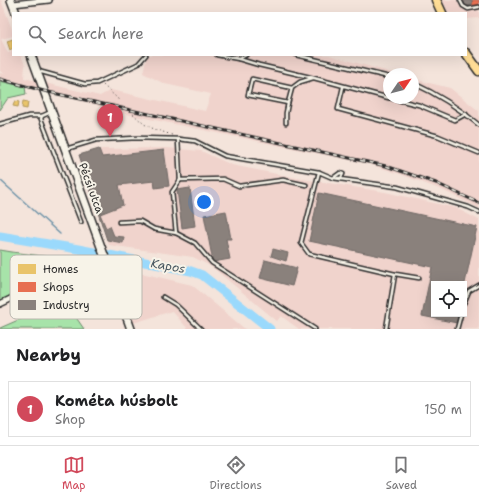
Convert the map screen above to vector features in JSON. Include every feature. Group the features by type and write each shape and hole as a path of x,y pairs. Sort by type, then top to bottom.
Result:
{"main road":[{"path":"436,0 442,12"},
{"path":"467,54 479,71"}],"street":[{"path":"16,12 12,2 49,0"},
{"name":"Pécsi utca","path":"31,56 104,255"},
{"path":"0,304 10,299"},
{"name":"Pécsi utca","path":"127,319 131,329"}],"lane":[{"path":"460,0 463,6 468,9 479,7"},
{"path":"37,71 85,84 97,83 138,64 145,56"},
{"path":"222,56 383,96"},
{"path":"239,59 244,56"},
{"path":"300,56 383,76"},
{"path":"286,123 286,113 292,88 300,82 314,78"},
{"path":"288,103 248,95 252,79 292,88"},
{"path":"343,86 338,109 438,136 479,153"},
{"path":"419,86 435,93 466,114 479,125"},
{"path":"415,104 455,120 466,114"},
{"path":"0,124 29,116 42,116 51,112"},
{"path":"42,116 40,119 81,222"},
{"path":"65,149 96,140 137,138 195,141 225,156 319,172 333,178 397,187 468,207 479,212"},
{"path":"176,233 172,192 180,180 178,139"},
{"path":"319,172 301,243 309,254 395,274 419,278"},
{"path":"333,178 340,173 343,174 341,178 338,178"},
{"path":"180,180 223,179 239,186 283,180 306,185"},
{"path":"119,222 140,221 154,229 176,233 195,243 212,263 315,329"},
{"path":"386,329 395,274"},
{"path":"467,295 469,291 479,285"},
{"path":"163,297 176,305 201,329"},
{"path":"457,329 460,317"}],"path":[{"path":"101,81 119,102"},
{"path":"130,111 144,124 170,134 178,139"}],"shaded area":[{"path":"0,0 12,29 12,36 1,39 8,53 12,51 12,56 21,56 25,65 24,78 100,96 111,90 205,111 211,94 165,84 143,73 147,56 333,56 383,70 383,104 419,104 419,80 450,88 479,111 479,208 442,190 369,164 101,109 98,105 0,81 0,73 5,74 0,71"},
{"path":"435,0 479,0 479,18 467,19 467,12 441,12"},
{"path":"167,148 201,151 232,165 297,178 385,192 456,208 479,220 479,329 299,329 281,316 277,321 212,267 193,257 109,245 79,156 102,149"},
{"path":"142,273 192,285 245,329 188,329 172,311 127,325 125,319 142,319"}],"green space":[{"path":"0,81 25,87 26,94 8,98 0,110"},
{"path":"0,250 35,255 10,255 10,296 0,301"},
{"path":"21,319 77,319 84,329 0,329"}],"building: Homes":[{"path":"12,39 12,49 10,50 7,41"},
{"path":"15,101 19,102 18,107 13,106"},
{"path":"23,101 28,102 27,109 22,108"}],"building: Shops":[{"path":"472,0 479,0 479,5 472,5"}],"building: Industry":[{"path":"464,0 472,0 472,5 465,6"},
{"path":"99,149 102,157 164,150 169,186 155,188 154,181 119,185 123,205 100,214 106,228 110,226 114,236 124,237 123,243 107,240 79,155"},
{"path":"190,188 195,226 182,228 177,190"},
{"path":"319,193 477,227 465,281 431,281 431,317 458,317 457,323 422,316 432,267 309,241"},
{"path":"226,211 231,239 226,239 230,259 213,262 204,215"},
{"path":"273,249 288,253 286,261 271,256"},
{"path":"265,260 297,268 292,286 260,278"}],"waterway":[{"path":"0,180 60,234"},
{"name":"Kapos","path":"0,236 109,255"},
{"name":"Kapos","path":"142,261 191,271 202,275 270,329"}],"railway":[{"path":"0,79 44,91 386,166 436,183 479,203"}],"place":[{"name":"Kométa húsbolt","path":"110,137"}]}
